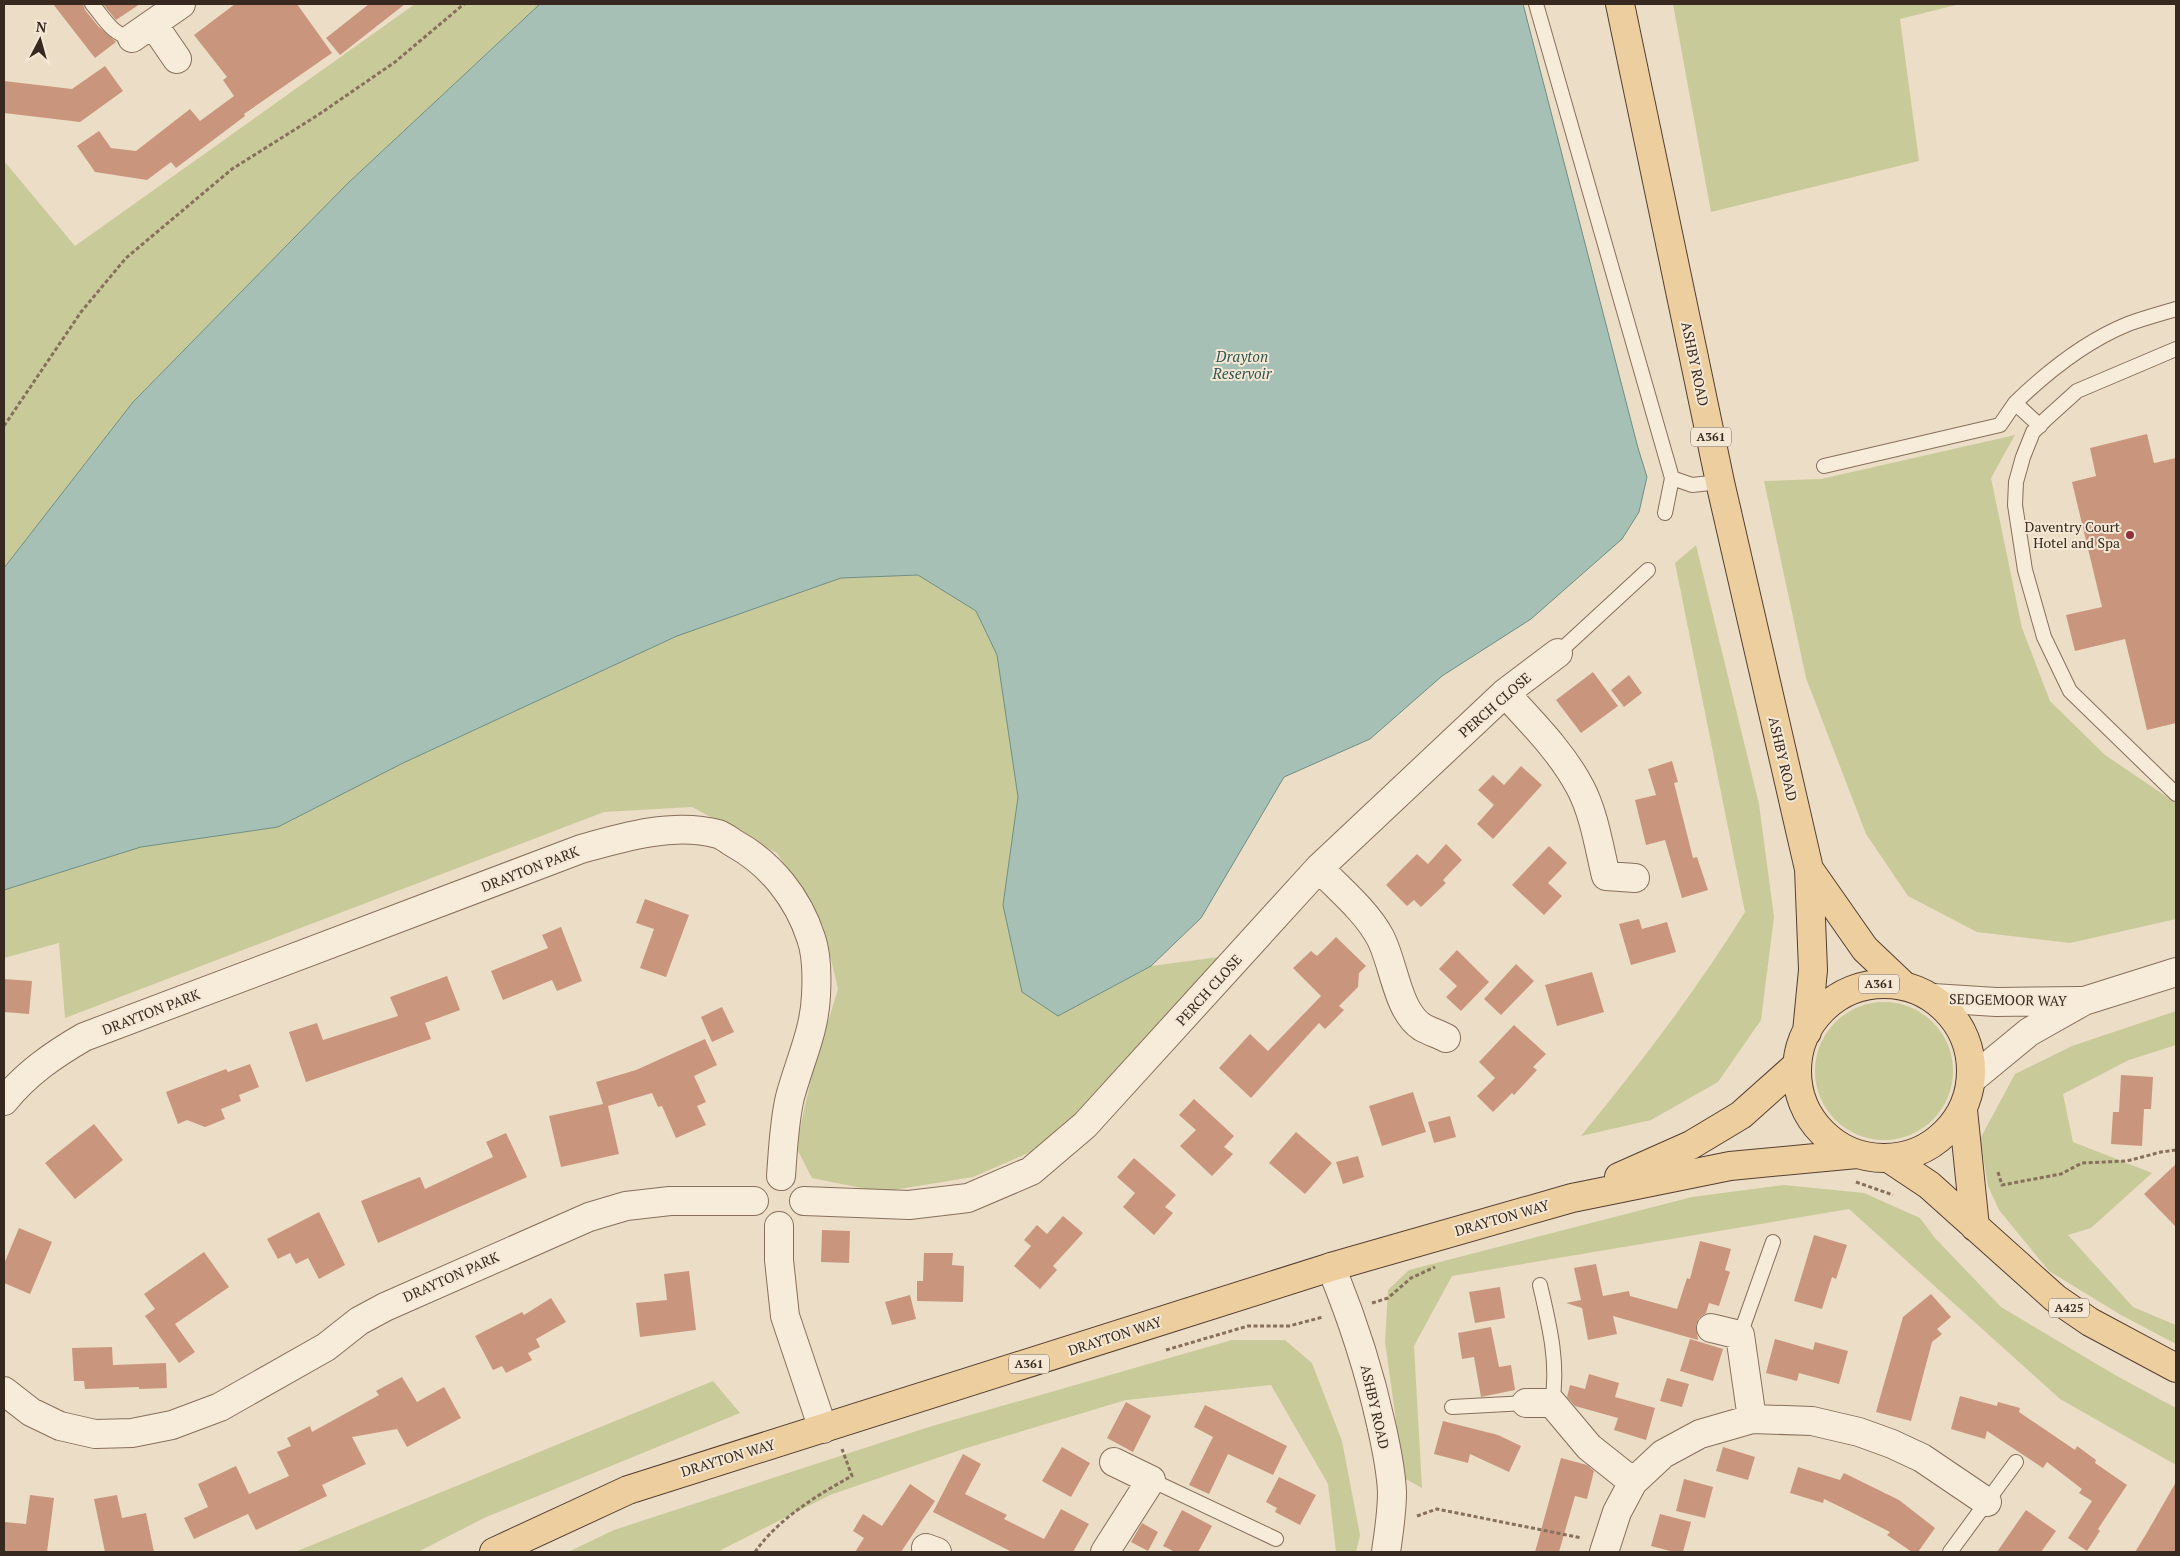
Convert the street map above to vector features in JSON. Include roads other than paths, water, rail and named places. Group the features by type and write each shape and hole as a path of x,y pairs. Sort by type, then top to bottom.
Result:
{"main road":[{"name":"ASHBY ROAD","path":"1620,4 1720,482 1808,869 1813,970 1807,1032"},
{"name":"ASHBY ROAD","path":"1808,869 1865,949 1903,985"},
{"name":"A361","path":"1883,984 1903,985 1933,998 1956,1020 1969,1048 1972,1079 1963,1110 1945,1134 1920,1152 1855,1167 1812,1120 1800,1094 1797,1065 1802,1043 1817,1016 1830,1002 1855,988 1883,984"},
{"name":"DRAYTON WAY","path":"1572,1198 1691,1145 1741,1115 1797,1065"},
{"path":"1963,1110 1975,1227"},
{"name":"A425","path":"1890,1159 1929,1185 2055,1298 2090,1322 2176,1368"},
{"name":"DRAYTON WAY","path":"494,1552 628,1490 832,1437 1331,1267 1572,1198 1730,1166 1855,1167"}],"street":[{"path":"177,59 143,31 181,4"},
{"name":"PERCH CLOSE","path":"804,1201 909,1205 968,1198 1031,1171 1085,1125 1319,868 1505,693 1558,653"},
{"path":"1505,693 1554,748 1580,787 1592,819 1606,876 1635,878"},
{"name":"DRAYTON PARK","path":"4,1100 20,1082 48,1058 84,1037 581,849 621,837 685,830 719,834 752,854 779,878 800,912 812,939 816,967 814,1016 790,1098 784,1136 781,1176"},
{"path":"1319,868 1358,908 1379,936 1388,954 1399,992 1409,1014 1420,1026 1446,1038"},
{"name":"SEDGEMOOR WAY","path":"1972,1079 2029,1032 2084,1001 2176,972"},
{"name":"SEDGEMOOR WAY","path":"1933,998 1996,1002 2084,1001"},
{"path":"781,1176 793,1180 800,1186 804,1194 804,1201 803,1210 798,1218 791,1223 779,1226 766,1222 760,1216 754,1201 761,1184 768,1178 781,1176"},
{"name":"DRAYTON PARK","path":"4,1391 31,1412 53,1423 95,1434 132,1433 172,1425 220,1407 326,1346 359,1321 385,1306 589,1218 626,1206 670,1201 754,1201"},
{"path":"779,1226 779,1260 785,1316 832,1437"},
{"name":"ASHBY ROAD","path":"1331,1267 1348,1310 1372,1383 1385,1444 1392,1491 1386,1552"},
{"path":"1711,1328 1740,1334 1752,1420"},
{"path":"1539,1403 1589,1447 1633,1482"},
{"path":"1606,1547 1617,1512 1633,1482 1663,1454 1700,1434 1752,1420 1812,1421 1859,1432 1922,1458 1986,1502"},
{"path":"1105,1552 1151,1480 1114,1462"}],"lane":[{"path":"92,4 115,33 122,37 143,31"},
{"path":"1536,4 1672,478 1664,512"},
{"path":"1824,466 2000,425 2015,403 2030,389 2089,343 2128,324 2176,309"},
{"path":"2176,349 2077,391 2033,432 2016,482 2015,505 2025,570 2044,637 2070,691 2176,794"},
{"path":"2015,403 2040,426"},
{"path":"1672,478 1692,485 1720,482"},
{"path":"1558,653 1648,570"},
{"path":"1740,1334 1773,1242"},
{"path":"1452,1407 1539,1403 1556,1383 1554,1359 1540,1284"},
{"path":"1950,1552 2016,1462"},
{"path":"1151,1480 1276,1539"}],"water":[{"name":"Drayton Reservoir","path":"540,4 1523,4 1647,477 1639,512 1622,539 1531,619 1442,676 1370,739 1284,777 1201,918 1151,966 1058,1016 1022,992 1003,905 1018,797 997,655 976,611 918,575 841,578 677,636 401,764 278,827 141,847 4,890 4,568 133,402 347,184"}],"place":[{"name":"Daventry Court Hotel and Spa","path":"2130,535"}]}
